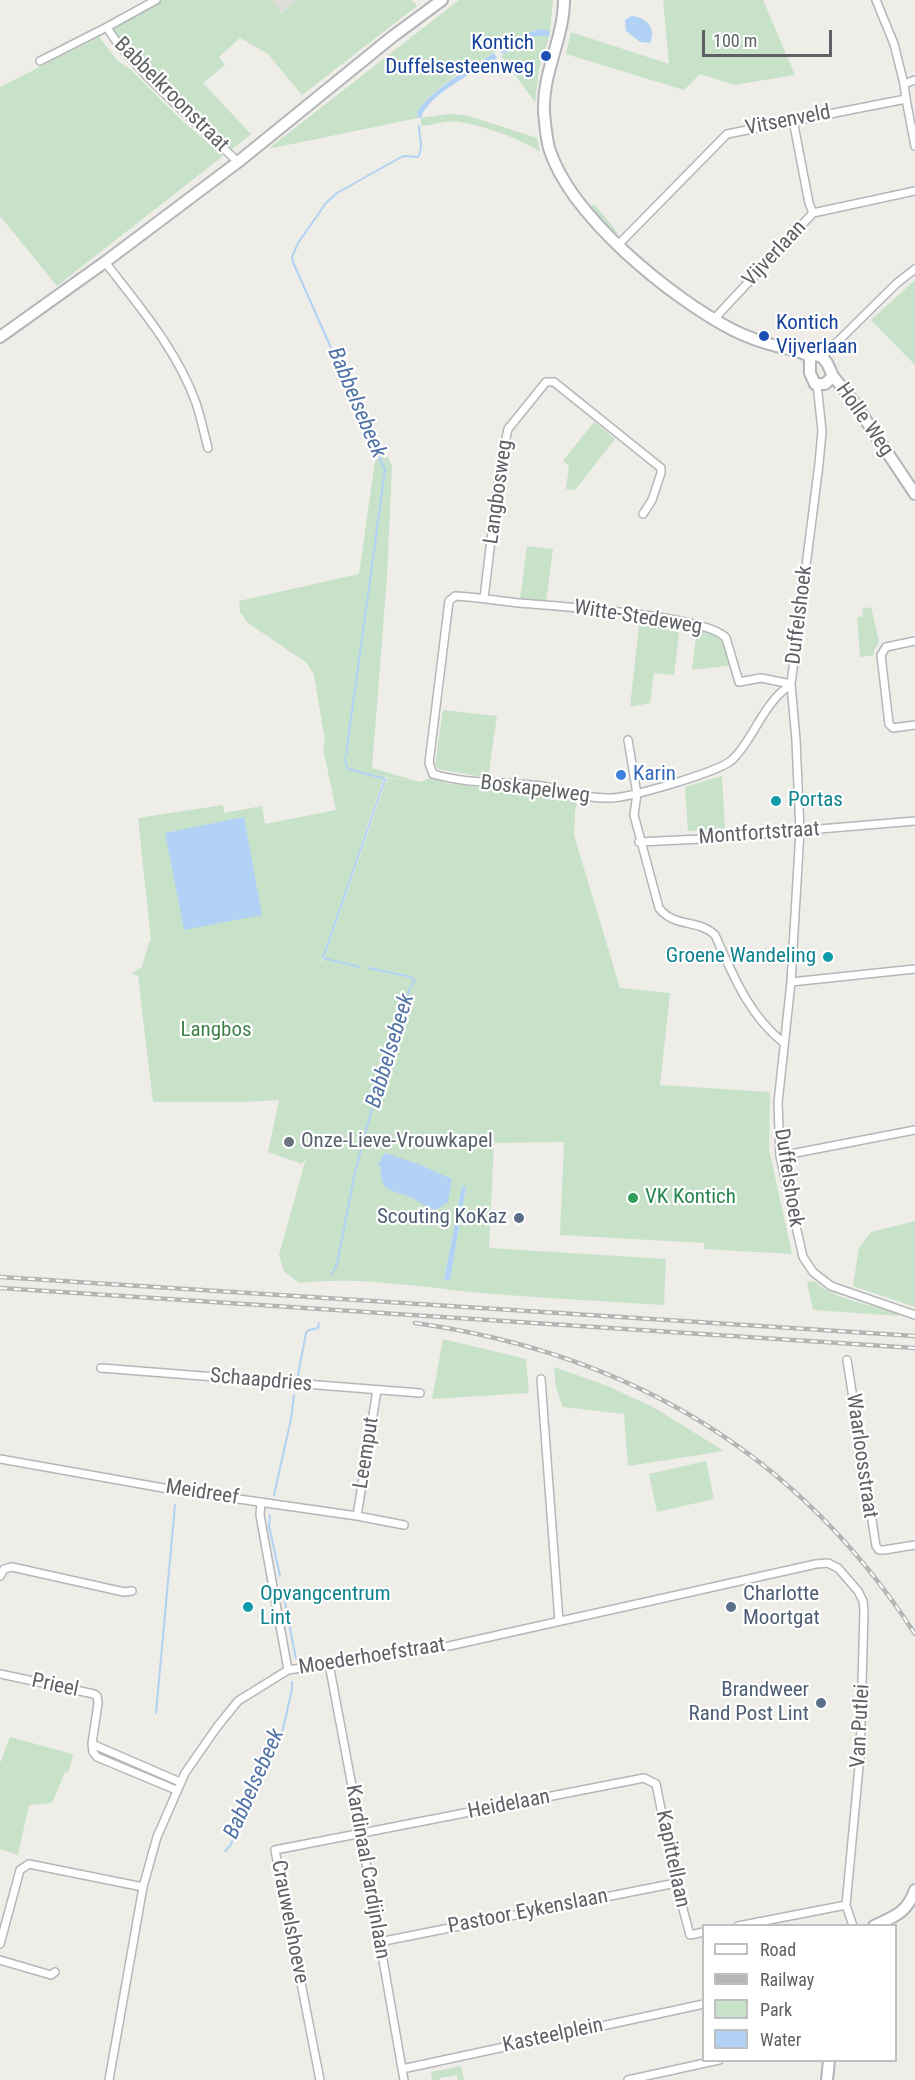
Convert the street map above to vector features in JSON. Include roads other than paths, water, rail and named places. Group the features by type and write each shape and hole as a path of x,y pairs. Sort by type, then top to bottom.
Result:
{"street":[{"name":"Babbelkroonstraat","path":"40,61 156,0"},
{"path":"0,337 105,262 237,162 442,0"},
{"path":"564,0 562,21 544,93 545,128 549,147 570,190 618,245 664,284 714,319 755,339 799,351 810,357 814,355 822,357 833,376 825,384 817,384"},
{"path":"876,0 894,44 915,146"},
{"name":"Babbelkroonstraat","path":"107,27 122,49 160,89 237,162"},
{"path":"904,84 915,80"},
{"name":"Vitsenveld","path":"618,245 725,135 906,99"},
{"path":"793,120 809,203 813,213"},
{"name":"Vijverlaan","path":"714,319 813,213 915,191"},
{"path":"105,262 161,335 179,367 196,403 208,448"},
{"path":"822,357 897,283 915,269"},
{"name":"Duffelshoek","path":"637,794 713,770 731,761 745,744 774,699 791,684 822,431 817,384 810,373 810,357"},
{"name":"Holle Weg","path":"833,376 853,401 915,494"},
{"name":"Langbosweg","path":"484,598 500,466 508,429 546,382 554,382 661,468 662,473 652,500 643,514"},
{"name":"Boskapelweg","path":"484,598 456,596 449,601 429,763 433,774 469,782 544,787 578,795 610,798 637,794"},
{"name":"Witte-Stedeweg","path":"484,598 608,609 707,628 723,634 726,638 739,682 761,678 791,684"},
{"path":"915,641 886,647 881,655 889,724 893,728 915,725"},
{"path":"784,1043 791,982 800,831 791,684"},
{"path":"628,740 637,794 634,815 639,842 659,908 665,916 709,929 715,935 740,991 769,1031 784,1043"},
{"name":"Montfortstraat","path":"639,842 915,821"},
{"path":"791,982 915,969"},
{"name":"Duffelshoek","path":"784,1043 778,1103 780,1156 803,1257 817,1276 834,1287 915,1316"},
{"path":"780,1156 915,1130"},
{"name":"Waarloosstraat","path":"847,1360 871,1526 876,1546 879,1550 915,1545"},
{"name":"Schaapdries","path":"101,1368 420,1393"},
{"path":"541,1379 559,1621"},
{"name":"Leemput","path":"357,1516 377,1390"},
{"name":"Meidreef","path":"0,1458 170,1489 404,1525"},
{"path":"261,1502 260,1515 288,1670"},
{"name":"Moederhoefstraat","path":"109,2080 143,1887 157,1838 180,1782 199,1750 238,1701 288,1670 448,1646 712,1586 828,1563"},
{"name":"Van Putlei","path":"828,1563 838,1568 858,1591 863,1601 865,1623 860,1756 846,1905 852,1924"},
{"path":"0,1576 4,1569 12,1567 124,1592 132,1591"},
{"name":"Kardinaal Cardijnlaan","path":"329,1664 404,2080"},
{"name":"Prieel","path":"0,1674 97,1696 92,1744"},
{"path":"92,1744 180,1782"},
{"path":"92,1744 93,1752 97,1757 176,1790"},
{"name":"Heidelaan","path":"361,1834 644,1778 656,1784"},
{"name":"Kapittellaan","path":"656,1784 676,1883 690,1935 702,1932"},
{"name":"Crauwelshoeve","path":"320,2080 275,1850 361,1834"},
{"path":"0,1944 20,1870 28,1864 143,1887"},
{"name":"Pastoor Eykenslaan","path":"379,1942 676,1883"},
{"path":"878,1924 904,1911 915,1890"},
{"path":"748,1924 846,1905"},
{"path":"0,1960 51,1975 55,1972"},
{"name":"Kasteelplein","path":"402,2069 702,2004"},
{"path":"628,2080 659,2077 715,2062"},
{"path":"827,2080 829,2062"}],"water":[{"path":"631,16 649,24 652,33 650,43 640,42 626,31 625,20"},
{"path":"541,29 550,31 549,37 537,36 520,43 504,54 501,52 530,32"},
{"path":"494,53 497,58 443,92 425,109 421,118 418,118 417,112 433,94 452,79"},
{"path":"244,817 262,915 184,930 165,833"},
{"path":"385,1153 421,1165 452,1179 448,1202 442,1207 432,1209 410,1197 388,1189 382,1181 381,1167 378,1164"},
{"path":"462,1186 466,1187 450,1280 444,1280"}],"waterway":[{"name":"Babbelsebeek","path":"346,755 385,470 292,257 298,243 326,203 337,193 403,156 418,157 421,146 419,126"},
{"name":"Babbelsebeek","path":"345,758 349,769 385,779 323,958 359,967"},
{"name":"Babbelsebeek","path":"332,1274 337,1264 355,1172 391,1038 404,1016 408,993 415,981 411,977 369,968"},
{"name":"Babbelsebeek","path":"298,1375 306,1333 318,1328 319,1323"},
{"name":"Babbelsebeek","path":"274,1495 294,1395"},
{"path":"156,1713 175,1505"},
{"name":"Babbelsebeek","path":"270,1515 269,1526 280,1576"},
{"name":"Babbelsebeek","path":"282,1587 296,1659"},
{"name":"Babbelsebeek","path":"225,1851 230,1846 263,1765 283,1729 292,1682"}],"railway":[{"path":"0,1277 915,1336"},
{"path":"0,1288 915,1348"},
{"path":"415,1323 493,1338 567,1359 636,1387 701,1422 762,1464 817,1513 869,1570 915,1634"}],"place":[{"name":"Kontich Duffelsesteenweg","path":"546,56"},
{"name":"Kontich Vijverlaan","path":"764,336"},
{"name":"Karin","path":"621,775"},
{"name":"Portas","path":"776,801"},
{"name":"Groene Wandeling","path":"828,957"},
{"name":"Onze-Lieve-Vrouwkapel","path":"289,1142"},
{"name":"VK Kontich","path":"633,1198"},
{"name":"Scouting KoKaz","path":"519,1218"},
{"name":"Opvangcentrum Lint","path":"248,1607"},
{"name":"Charlotte Moortgat","path":"731,1607"},
{"name":"Brandweer Rand Post Lint","path":"821,1703"}],"park label":[{"name":"Langbos","path":"216,1031"}]}
